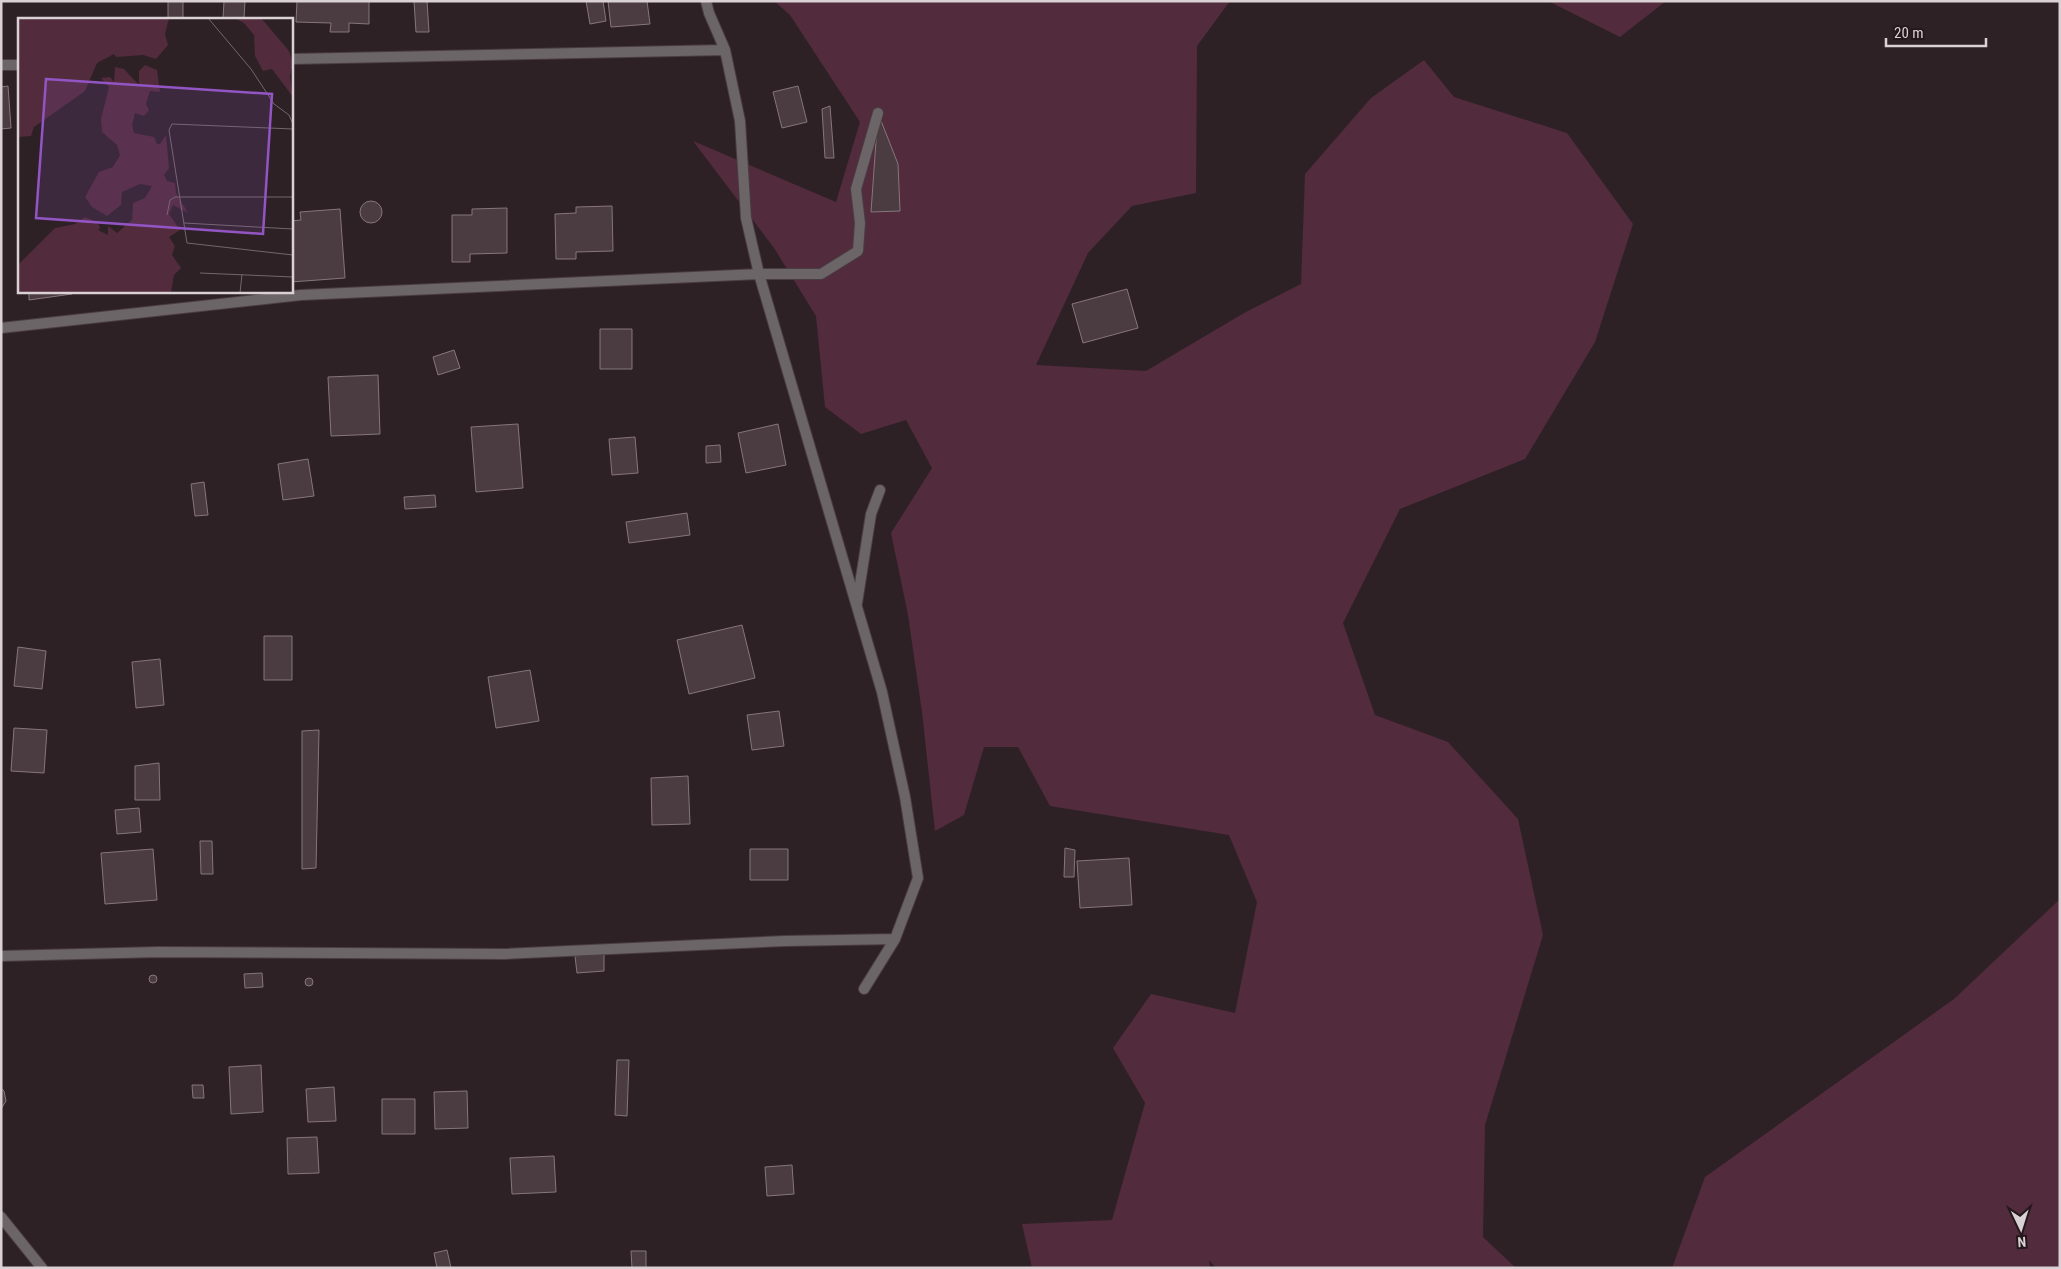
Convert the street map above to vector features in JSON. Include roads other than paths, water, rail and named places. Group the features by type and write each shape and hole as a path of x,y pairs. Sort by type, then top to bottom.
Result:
{"street":[{"path":"706,1 709,13 725,50 740,121 746,218 759,274 882,692 905,796 918,878 895,939 864,989"},
{"path":"292,59 725,50"},
{"path":"1,65 18,64"},
{"path":"1,328 301,295 759,274 821,274 858,251 860,223 856,190 878,113"},
{"path":"857,606 871,514 880,490"},
{"path":"1,956 158,952 504,954 785,941 895,939"},
{"path":"1,1216 42,1268"}]}
